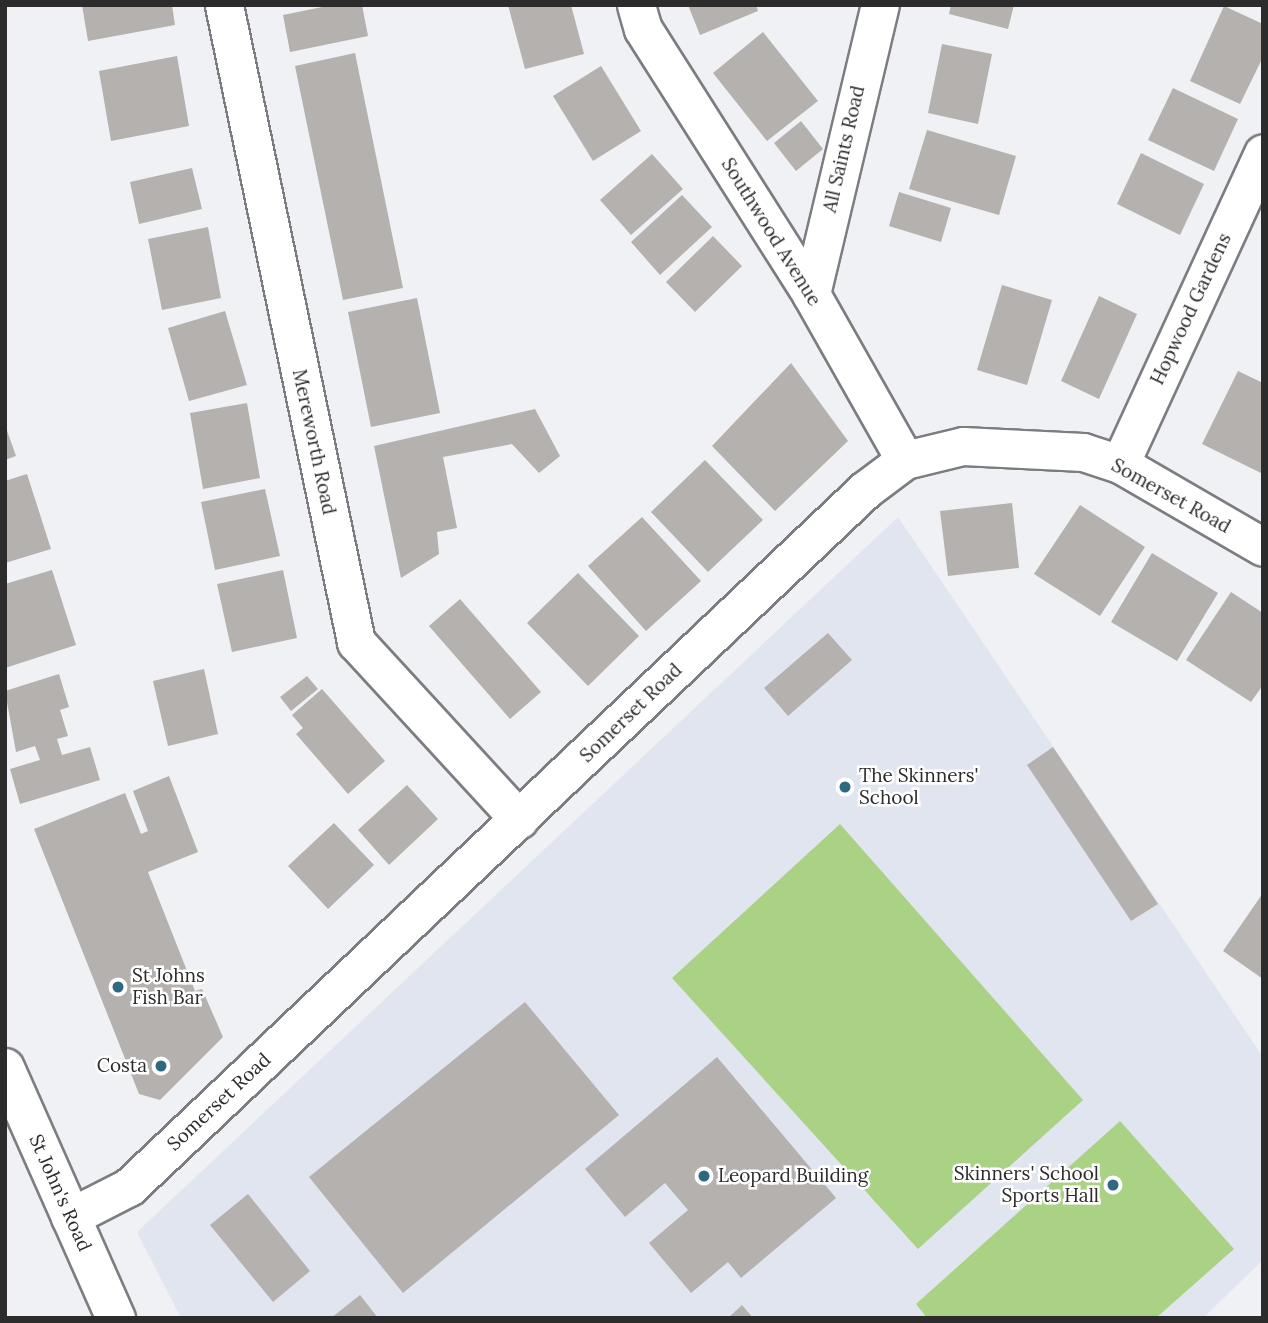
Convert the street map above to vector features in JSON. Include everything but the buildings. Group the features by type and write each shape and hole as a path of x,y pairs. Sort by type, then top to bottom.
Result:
{"highway":[{"name":"St John's Road","path":"5,1069 116,1318"}],"street":[{"name":"Mereworth Road","path":"224,5 356,642 519,819"},
{"name":"Southwood Avenue","path":"636,5 643,29 811,293 905,460"},
{"name":"All Saints Road","path":"811,293 843,143 880,5"},
{"name":"Hopwood Gardens","path":"1120,464 1263,153"},
{"name":"Somerset Road","path":"70,1217 129,1187 865,490 905,460 963,446 1028,447 1083,452 1120,464 1263,547"}],"shaded area":[{"name":"The Skinners' School","path":"898,517 1263,1057 1263,1260 1203,1318 181,1318 137,1232"}],"green space":[{"path":"840,824 1083,1100 918,1249 672,978"},
{"name":"Skinners' School Sports Hall","path":"1120,1121 1234,1249 1156,1318 927,1318 916,1304"}],"place":[{"name":"The Skinners' School","path":"845,787"},
{"name":"St Johns Fish Bar","path":"118,987"},
{"name":"Costa","path":"161,1066"},
{"name":"Leopard Building","path":"704,1176"},
{"name":"Skinners' School Sports Hall","path":"1113,1185"}]}
